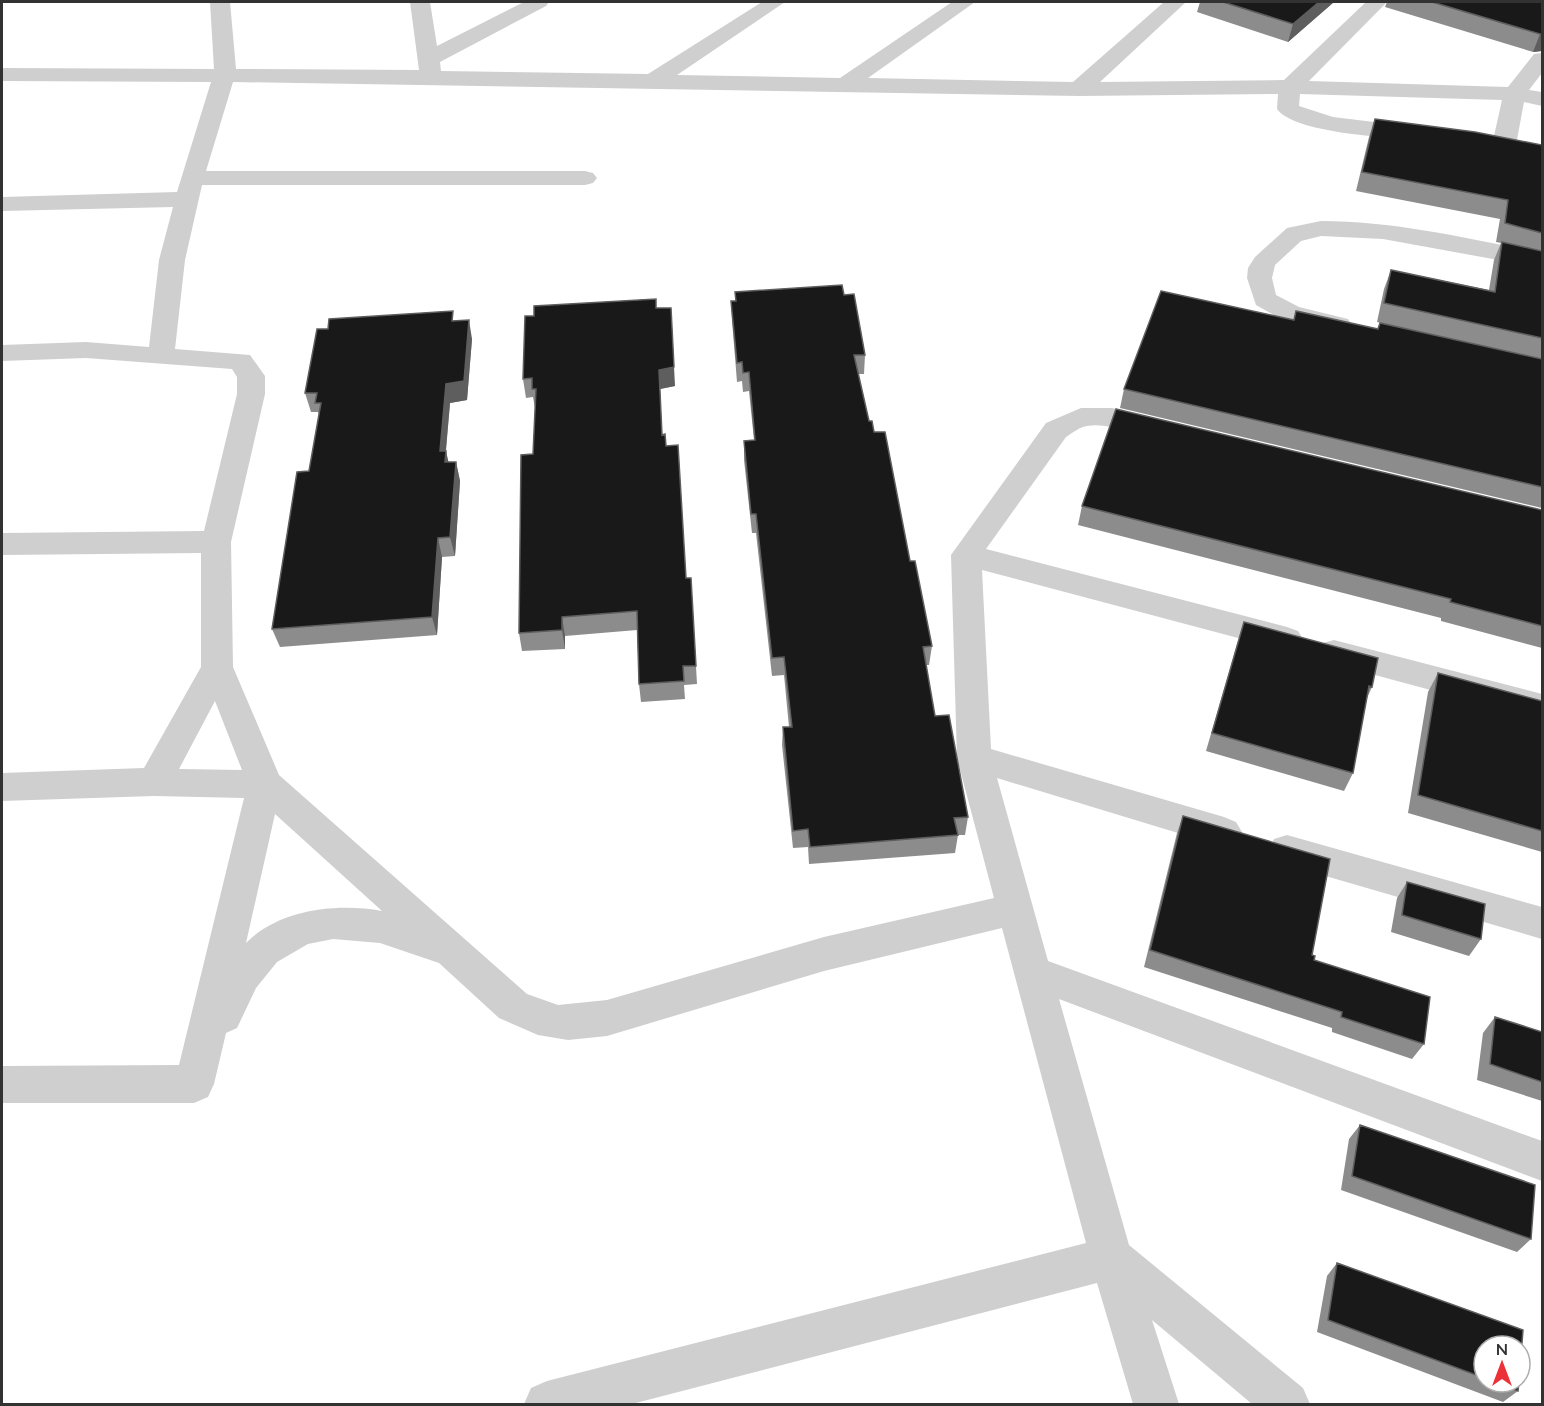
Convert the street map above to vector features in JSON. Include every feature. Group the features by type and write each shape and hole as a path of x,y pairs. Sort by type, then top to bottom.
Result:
{"street":[{"path":"161,357 172,260 190,189 225,74 220,2"},
{"path":"420,2 430,67"},
{"path":"430,67 539,2"},
{"path":"653,81 775,2"},
{"path":"844,85 965,2"},
{"path":"1079,89 1176,2"},
{"path":"1377,2 1290,87 1288,109 1300,116 1434,136"},
{"path":"1480,142 1513,146 1514,94 1542,59"},
{"path":"2,74 225,74 430,67 653,81 1079,89 1290,87 1514,94 1542,99"},
{"path":"2,204 190,189 585,178"},
{"path":"1366,331 1290,313 1265,299 1258,279 1263,261 1298,232 1325,228 1376,231 1542,261"},
{"path":"2,353 86,350 240,361 251,375 251,394 216,542 218,667 264,784 513,1006"},
{"path":"1156,1404 1111,1258 974,758 966,555 1056,430 1081,417 1112,417 1182,434"},
{"path":"2,544 216,542"},
{"path":"966,555 1542,707"},
{"path":"154,782 218,667"},
{"path":"974,758 1542,923"},
{"path":"2,787 154,782 264,784"},
{"path":"194,1084 264,784"},
{"path":"194,1084 237,983 271,945 320,925 371,925 425,941 513,1006 545,1022 576,1023 607,1018 824,954 1015,909"},
{"path":"1032,972 1542,1161"},
{"path":"2,1086 194,1084"},
{"path":"547,1404 1111,1258"},
{"path":"1111,1258 1287,1404"}],"building":[{"path":"1223,2 1319,2 1293,24"},
{"path":"1432,2 1542,2 1542,34 1540,34"},
{"path":"1375,119 1475,132 1542,145 1542,233 1505,223 1508,200 1362,172"},
{"path":"1502,242 1542,251 1542,338 1384,303 1391,270 1495,292"},
{"path":"842,285 844,295 854,294 865,355 854,355 869,421 872,421 874,432 885,432 910,561 915,561 932,646 923,647 935,716 949,715 968,817 954,818 958,835 810,847 808,829 793,831 783,727 792,727 784,657 772,658 756,514 751,514 744,441 755,440 749,372 743,373 742,362 737,363 731,301 736,301 735,292"},
{"path":"1161,291 1294,320 1296,311 1378,329 1380,323 1542,359 1542,487 1124,389"},
{"path":"656,299 656,308 671,308 674,367 659,370 662,435 665,434 666,446 678,445 686,578 691,578 696,666 683,666 684,681 639,684 637,611 562,617 562,630 519,633 521,455 533,454 536,389 532,389 532,378 523,379 525,316 534,316 534,306"},
{"path":"453,311 452,321 469,320 464,381 446,384 440,451 446,451 445,462 456,462 450,537 438,538 432,617 272,629 297,472 309,471 321,403 315,403 317,393 305,393 317,329 328,329 329,319"},
{"path":"1116,409 1542,510 1542,626 1450,602 1451,599 1082,506"},
{"path":"1244,622 1378,658 1372,687 1369,686 1353,773 1212,733"},
{"path":"1438,673 1542,701 1542,831 1418,795"},
{"path":"1183,816 1330,859 1312,955 1315,956 1314,960 1430,997 1424,1044 1341,1017 1342,1012 1150,950"},
{"path":"1407,882 1485,904 1481,939 1402,915"},
{"path":"1495,1017 1542,1032 1542,1082 1490,1064"},
{"path":"1360,1125 1535,1185 1531,1239 1352,1176"},
{"path":"1337,1263 1523,1330 1523,1334 1472,1334 1472,1374 1328,1320"}]}
